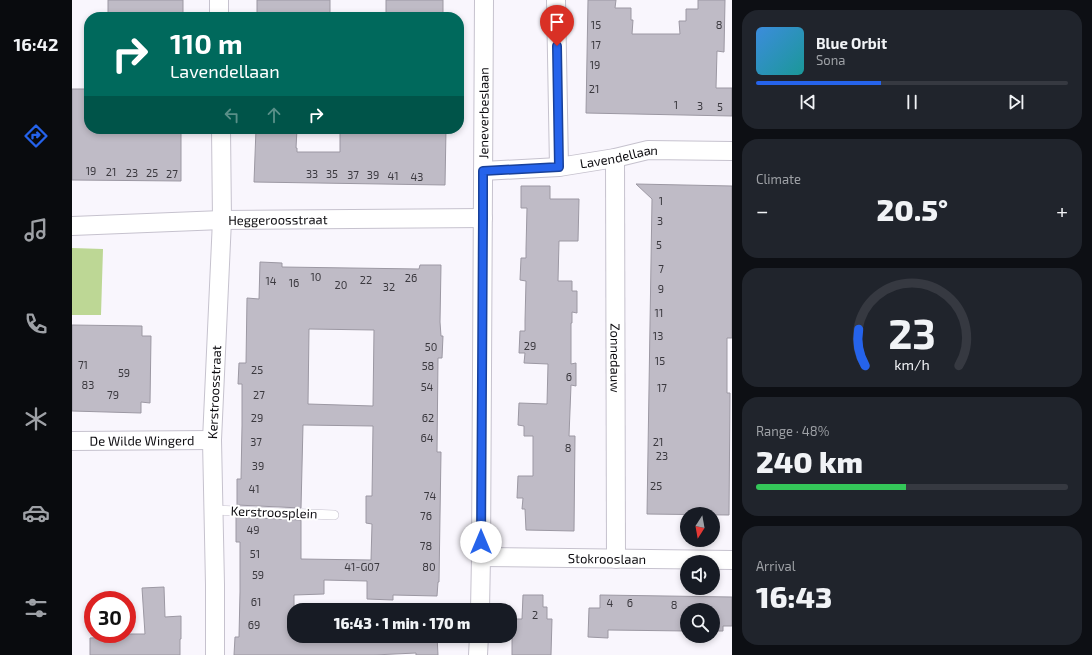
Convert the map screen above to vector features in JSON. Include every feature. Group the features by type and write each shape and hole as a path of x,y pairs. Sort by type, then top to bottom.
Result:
{"street":[{"path":"219,0 219,12"},
{"name":"Jeneverbeslaan","path":"480,603 484,0"},
{"path":"556,0 559,167"},
{"name":"Kerstroosstraat","path":"215,655 212,440 222,220 221,134"},
{"name":"Lavendellaan","path":"483,171 559,167 615,158 648,150 732,151"},
{"name":"Zonnedauw","path":"615,158 616,559"},
{"name":"Heggeroosstraat","path":"72,226 222,220 483,218"},
{"name":"De Wilde Wingerd","path":"72,441 212,440"},
{"name":"Stokrooslaan","path":"481,557 732,560"},
{"path":"478,655 479,643"}],"lane":[{"name":"Kerstroosplein","path":"213,510 334,515"}],"green space":[{"path":"72,248 103,249 101,315 72,315"}],"building":[{"path":"108,0 183,0 183,12 108,12"},
{"path":"257,0 330,0 330,12 257,12"},
{"path":"386,0 443,0 443,12 386,12"},
{"path":"588,0 616,0 615,8 631,8 631,20 633,20 632,34 680,34 679,21 686,21 686,9 698,9 698,0 725,0 724,52 717,51 716,88 732,88 732,116 586,113"},
{"path":"72,89 84,89 84,134 181,134 181,181 72,180"},
{"path":"256,134 297,134 297,152 340,152 340,134 446,134 445,185 254,182"},
{"path":"636,184 732,186 732,338 727,338 727,393 730,393 729,515 720,515 720,507 680,507 680,514 647,514 652,199"},
{"path":"521,186 550,186 550,199 579,199 578,241 559,241 558,281 572,281 572,291 577,291 577,313 572,312 571,323 571,364 576,363 576,386 571,385 569,436 575,436 574,531 526,530 525,509 522,509 523,498 517,498 518,476 533,476 533,436 524,436 524,426 518,425 519,403 547,404 548,364 524,363 525,353 519,353 520,331 525,331 526,281 520,280 521,258 526,258 527,208 521,208"},
{"path":"260,262 282,263 282,267 419,269 420,265 441,265 440,322 441,336 443,336 442,358 438,358 437,452 441,452 439,582 437,596 393,595 393,600 367,599 367,581 324,580 324,594 294,595 294,603 287,603 287,643 437,643 438,655 416,655 416,653 374,655 234,655 235,637 239,637 240,592 240,542 236,542 236,517 301,520 301,559 371,560 372,524 366,523 366,496 372,496 373,426 303,425 301,508 237,505 237,479 241,479 242,426 242,384 238,384 239,363 246,363 247,298 259,299","holes":["309,329 374,330 373,406 308,404"]},
{"path":"72,325 142,326 142,336 151,336 150,403 141,402 141,413 72,411"},
{"path":"164,587 165,617 181,616 180,655 90,655 90,643 136,643 136,634 145,634 142,588"},
{"path":"523,595 543,595 543,607 547,607 547,619 552,619 551,655 512,655 512,643 517,643 517,619 522,619"},
{"path":"600,595 732,597 732,626 723,626 723,631 720,631 720,603 680,603 680,631 608,630 608,638 588,637 589,608 600,608"}],"route":[{"path":"481,542 483,171 559,167 557,46"}]}
